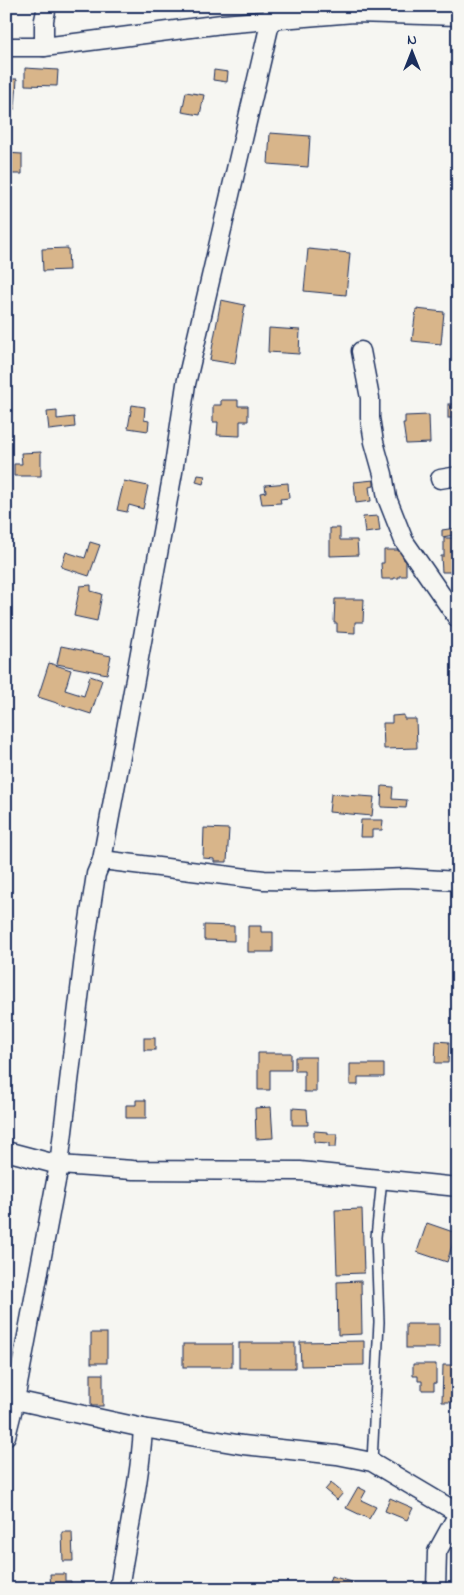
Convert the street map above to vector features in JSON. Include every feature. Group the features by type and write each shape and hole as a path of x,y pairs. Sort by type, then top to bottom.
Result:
{"street":[{"path":"44,48 44,20 47,6"},
{"path":"6,47 44,48 222,24 272,13 440,11 458,16"},
{"path":"6,1436 15,1400 59,1165 86,940 96,874 102,860 173,472 186,384 272,13"},
{"path":"361,351 370,398 370,418 374,442 383,474 387,498 404,541 458,619"},
{"path":"440,479 458,476"},
{"path":"102,860 264,880 314,881 407,878 458,881"},
{"path":"6,1151 59,1165 133,1170 300,1171 458,1187"},
{"path":"15,1400 143,1428 243,1445 338,1455 372,1462 458,1513 437,1552 436,1589"},
{"path":"119,1589 136,1495 143,1428"}],"lane":[{"path":"372,1462 379,1322 376,1237 382,1179"}],"building":[{"path":"25,68 58,70 57,86 25,85"},
{"path":"214,70 228,72 227,82 213,80"},
{"path":"6,79 17,79 15,109 6,108"},
{"path":"186,92 204,95 200,115 182,112"},
{"path":"270,133 310,136 308,167 268,164"},
{"path":"6,153 22,154 22,174 6,174"},
{"path":"68,248 69,270 43,271 42,249"},
{"path":"308,249 350,253 346,295 304,291"},
{"path":"221,300 245,305 235,364 210,360"},
{"path":"416,309 444,312 441,344 412,341"},
{"path":"269,328 300,330 299,354 268,352"},
{"path":"221,400 238,400 238,406 248,406 248,421 240,421 240,436 217,435 218,422 213,422 213,405 221,405"},
{"path":"448,404 458,404 458,418 448,418"},
{"path":"132,405 145,407 144,420 149,421 148,431 128,428"},
{"path":"57,411 57,419 74,417 75,427 49,430 47,412"},
{"path":"429,415 430,443 406,444 403,423 405,423 405,416"},
{"path":"41,452 41,476 14,476 14,464 22,464 21,453"},
{"path":"198,475 205,476 203,484 196,482"},
{"path":"374,480 374,486 369,487 371,501 356,503 354,482"},
{"path":"124,481 148,486 143,509 129,505 127,512 117,510"},
{"path":"288,483 289,498 280,499 281,503 262,504 260,493 266,492 265,485"},
{"path":"378,516 380,531 365,533 363,517"},
{"path":"330,528 340,528 340,540 357,540 358,555 330,556"},
{"path":"456,528 454,535 442,537 442,530"},
{"path":"444,538 458,538 458,572 442,572 441,556 444,556"},
{"path":"90,542 100,545 89,576 61,567 66,552 85,558"},
{"path":"384,550 403,550 404,560 406,560 406,576 382,579 381,563 384,563"},
{"path":"91,585 91,591 102,594 97,621 74,616 80,586"},
{"path":"335,599 364,599 363,622 355,622 355,633 337,632 337,623 334,623"},
{"path":"61,646 111,656 107,674 57,664"},
{"path":"49,663 71,670 65,690 84,696 90,676 102,680 91,714 38,697"},
{"path":"404,715 404,719 416,719 417,748 384,749 383,723 392,723 392,716"},
{"path":"382,786 393,787 392,799 407,800 406,808 381,807"},
{"path":"331,794 374,797 372,816 329,812"},
{"path":"361,820 383,820 382,830 372,830 372,837 360,837"},
{"path":"204,828 229,829 227,862 214,862 214,859 203,858"},
{"path":"204,925 234,926 234,941 204,940"},
{"path":"248,926 261,926 261,932 273,932 273,952 248,952"},
{"path":"144,1038 155,1038 155,1050 144,1050"},
{"path":"436,1041 449,1042 448,1063 435,1063"},
{"path":"258,1053 291,1053 291,1070 270,1070 270,1090 258,1090"},
{"path":"295,1057 316,1057 316,1092 304,1092 304,1071 295,1071"},
{"path":"350,1064 384,1064 384,1077 358,1077 358,1085 350,1085"},
{"path":"136,1100 146,1100 146,1118 126,1118 126,1105 136,1105"},
{"path":"271,1107 273,1138 256,1139 255,1108"},
{"path":"292,1108 307,1109 308,1125 292,1125"},
{"path":"314,1131 337,1134 336,1147 329,1147 329,1143 314,1142"},
{"path":"362,1209 364,1273 337,1274 335,1210"},
{"path":"427,1223 456,1233 447,1262 417,1252"},
{"path":"361,1281 362,1334 338,1335 337,1282"},
{"path":"406,1324 439,1324 439,1348 406,1348"},
{"path":"91,1333 107,1333 107,1363 91,1363"},
{"path":"364,1341 364,1365 301,1366 300,1342"},
{"path":"239,1343 295,1343 295,1368 239,1368"},
{"path":"183,1344 232,1344 232,1367 183,1367"},
{"path":"413,1364 436,1364 434,1390 422,1390 422,1381 418,1381 418,1376 413,1376"},
{"path":"443,1365 458,1365 458,1402 442,1402"},
{"path":"91,1374 103,1374 103,1406 91,1406"},
{"path":"331,1483 343,1493 337,1500 325,1490"},
{"path":"358,1487 366,1491 361,1500 376,1507 369,1519 346,1508"},
{"path":"390,1498 413,1508 407,1520 385,1511"},
{"path":"62,1532 72,1532 73,1561 63,1561"},
{"path":"50,1574 65,1574 65,1581 71,1581 71,1589 51,1589"},
{"path":"331,1576 352,1582 349,1589 327,1589"},
{"path":"162,1585 163,1589 134,1589 134,1587"}]}
